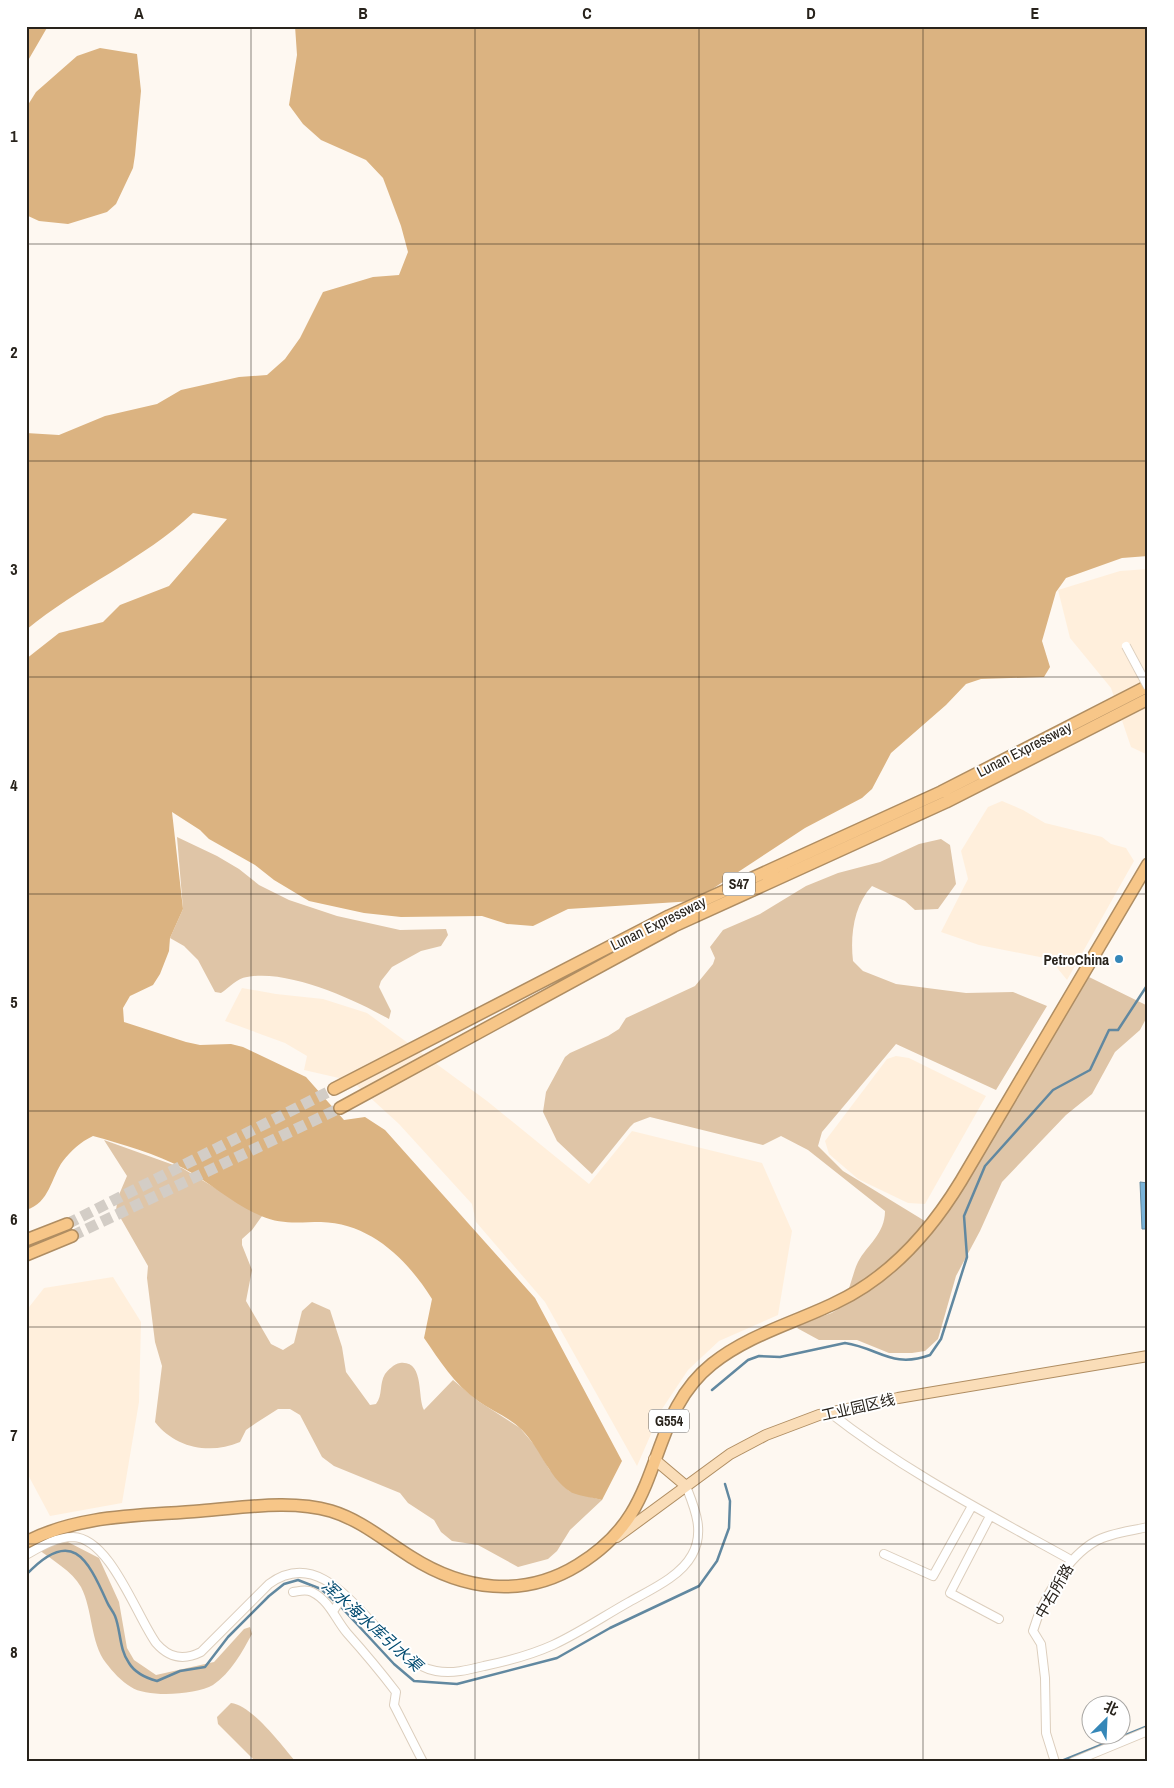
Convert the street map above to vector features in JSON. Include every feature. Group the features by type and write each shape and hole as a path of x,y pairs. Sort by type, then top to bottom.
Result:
{"highway":[{"name":"Lunan Expressway","path":"334,1089 669,916 941,792 1148,686"},
{"name":"Lunan Expressway","path":"340,1108 674,926 946,802 1148,699"},
{"name":"G554","path":"26,1542 60,1528 102,1519 255,1507 304,1507 330,1511 352,1520 423,1564 446,1576 470,1584 495,1587 530,1585 553,1578 580,1564 603,1546 632,1513 666,1428 678,1403 693,1382 710,1366 752,1339 833,1304 861,1289 898,1261 931,1224 961,1181 1148,864"},
{"path":"26,1240 67,1224"},
{"path":"26,1255 72,1236"}],"main road":[{"name":"工业园区线","path":"603,1546 720,1460 746,1445 794,1424 829,1412 898,1398 1148,1356"},
{"path":"654,1459 686,1486"}],"street":[{"path":"1126,646 1148,686"},
{"path":"829,1412 871,1445 937,1487 1071,1560"},
{"path":"26,1555 52,1542 67,1538 81,1538 92,1543 109,1561 156,1643 165,1653 177,1657 195,1655 208,1647 269,1584 282,1576 300,1574 310,1575 326,1581 344,1594 399,1650 427,1669 457,1672 534,1653 569,1637 652,1588 686,1563 696,1545 698,1524 686,1486"},
{"path":"884,1554 932,1576 972,1506"},
{"path":"990,1516 950,1593 999,1619"},
{"name":"中右所路","path":"1055,1761 1046,1733 1045,1678 1041,1644 1033,1630 1038,1612 1071,1560 1098,1540 1148,1527"},
{"path":"293,1592 311,1592 336,1607 345,1631 368,1655 396,1692 394,1705 423,1762"},
{"path":"336,1607 344,1594"},
{"path":"1072,1762 1148,1731"}],"shaded area":[{"path":"26,26 48,26 26,64"},
{"path":"295,26 1148,26 1148,556 1122,558 1066,578 1056,592 1042,641 1050,667 1044,677 981,679 966,684 946,705 891,753 872,789 862,798 805,828 694,901 568,909 533,926 507,924 482,916 401,917 364,913 309,901 274,880 255,865 209,839 200,830 172,812 183,909 170,938 169,951 160,974 153,985 130,996 123,1008 124,1022 200,1045 231,1044 243,1047 306,1077 344,1120 365,1117 385,1130 535,1298 622,1461 602,1500 569,1491 555,1478 522,1430 512,1421 478,1401 455,1380 424,1338 432,1299 399,1257 371,1236 339,1224 283,1222 269,1219 250,1211 173,1163 93,1136 69,1154 59,1167 45,1196 34,1207 26,1210 26,659 59,633 103,622 120,605 169,586 227,519 193,513 153,545 46,614 26,630 26,433 59,435 105,416 157,404 181,390 239,377 267,375 285,359 300,338 323,292 373,277 399,275 408,252 401,226 383,178 366,160 321,140 303,124 289,105 297,55"},
{"path":"100,48 137,54 141,91 133,168 116,204 107,212 68,224 39,221 26,215 26,108 36,92 77,56"},
{"path":"1148,569 1148,755 1131,747 1111,688 1070,638 1058,590 1120,571"},
{"path":"1002,801 1023,810 1045,823 1102,837 1111,844 1126,848 1134,861 1067,980 1050,959 979,945 941,932 968,879 961,851 988,807"},
{"path":"177,837 217,856 239,869 259,885 289,900 337,916 400,930 446,929 448,935 441,946 421,951 392,967 381,981 379,987 391,1011 389,1019 340,995 282,977 247,977 236,981 221,993 215,992 198,960 184,946 170,938 183,909"},
{"path":"941,839 950,845 956,884 938,909 915,910 905,901 872,886 857,911 852,941 853,961 863,971 896,984 966,993 1013,992 1047,1006 996,1090 896,1044 822,1132 818,1146 843,1171 933,1226 1067,1014 1075,995 1089,977 1148,1006 1148,1015 1140,1030 1115,1052 1092,1094 1066,1115 1002,1182 980,1231 956,1276 938,1339 925,1351 889,1353 857,1340 819,1340 797,1328 806,1321 829,1314 839,1308 847,1293 858,1262 879,1233 885,1211 808,1150 781,1136 763,1145 650,1117 634,1123 592,1174 557,1141 543,1112 546,1092 565,1057 619,1029 626,1018 695,986 713,964 715,958 710,947 723,930 760,914 806,886 838,873 880,862 919,844"},
{"path":"242,988 323,999 367,1013 487,1101 589,1184 632,1131 762,1163 792,1231 778,1315 719,1341 688,1370 662,1409 637,1466 545,1302 476,1222 472,1204 399,1124 352,1081 304,1070 307,1056 285,1043 225,1021"},
{"path":"896,1056 909,1058 986,1096 925,1204 908,1203 858,1179 829,1154 825,1141 887,1059"},
{"path":"104,1140 182,1168 262,1216 252,1230 242,1239 242,1245 252,1270 246,1301 271,1344 283,1350 294,1343 302,1311 312,1302 330,1310 342,1347 346,1372 370,1405 376,1404 378,1401 385,1374 391,1367 400,1363 408,1364 417,1373 424,1410 453,1380 478,1401 520,1428 537,1448 549,1469 569,1491 602,1500 570,1530 557,1551 548,1559 518,1567 478,1545 452,1541 441,1532 434,1520 408,1503 400,1493 334,1466 322,1457 300,1415 290,1409 278,1409 246,1430 240,1442 229,1446 217,1448 194,1447 172,1438 155,1422 162,1366 155,1342 147,1278 148,1266 116,1210 118,1197 127,1176"},
{"path":"113,1277 141,1322 139,1402 122,1503 50,1516 26,1471 26,1311 44,1288"},
{"path":"64,1540 99,1558 119,1602 127,1648 134,1660 156,1675 214,1662 244,1629 250,1627 252,1634 236,1662 213,1685 195,1691 159,1694 148,1693 128,1685 111,1669 101,1655 81,1587 67,1571 38,1549"},
{"path":"231,1703 239,1705 257,1718 296,1762 256,1762 218,1724 217,1717"}],"water":[{"path":"1140,1182 1148,1183 1148,1229 1142,1229"}],"waterway":[{"name":"浑水海水库引水渠","path":"712,1390 748,1360 759,1356 780,1357 845,1343 895,1359 917,1359 930,1355 941,1339 967,1257 964,1216 985,1166 1053,1090 1090,1070 1109,1030 1118,1030 1148,984"},
{"name":"浑水海水库引水渠","path":"26,1575 55,1553 66,1551 76,1554 92,1572 114,1614 123,1652 129,1663 141,1675 157,1681 180,1671 205,1667 228,1637 269,1596 284,1584 298,1580 321,1589 342,1608 394,1664 414,1681 457,1684 557,1658 610,1628 699,1586 717,1561 729,1528 730,1501 725,1484"},
{"path":"1059,1762 1148,1726"}],"tunnel":[{"path":"67,1224 334,1089"},
{"path":"72,1236 340,1108"}],"place":[{"name":"PetroChina","path":"1119,959"}]}
